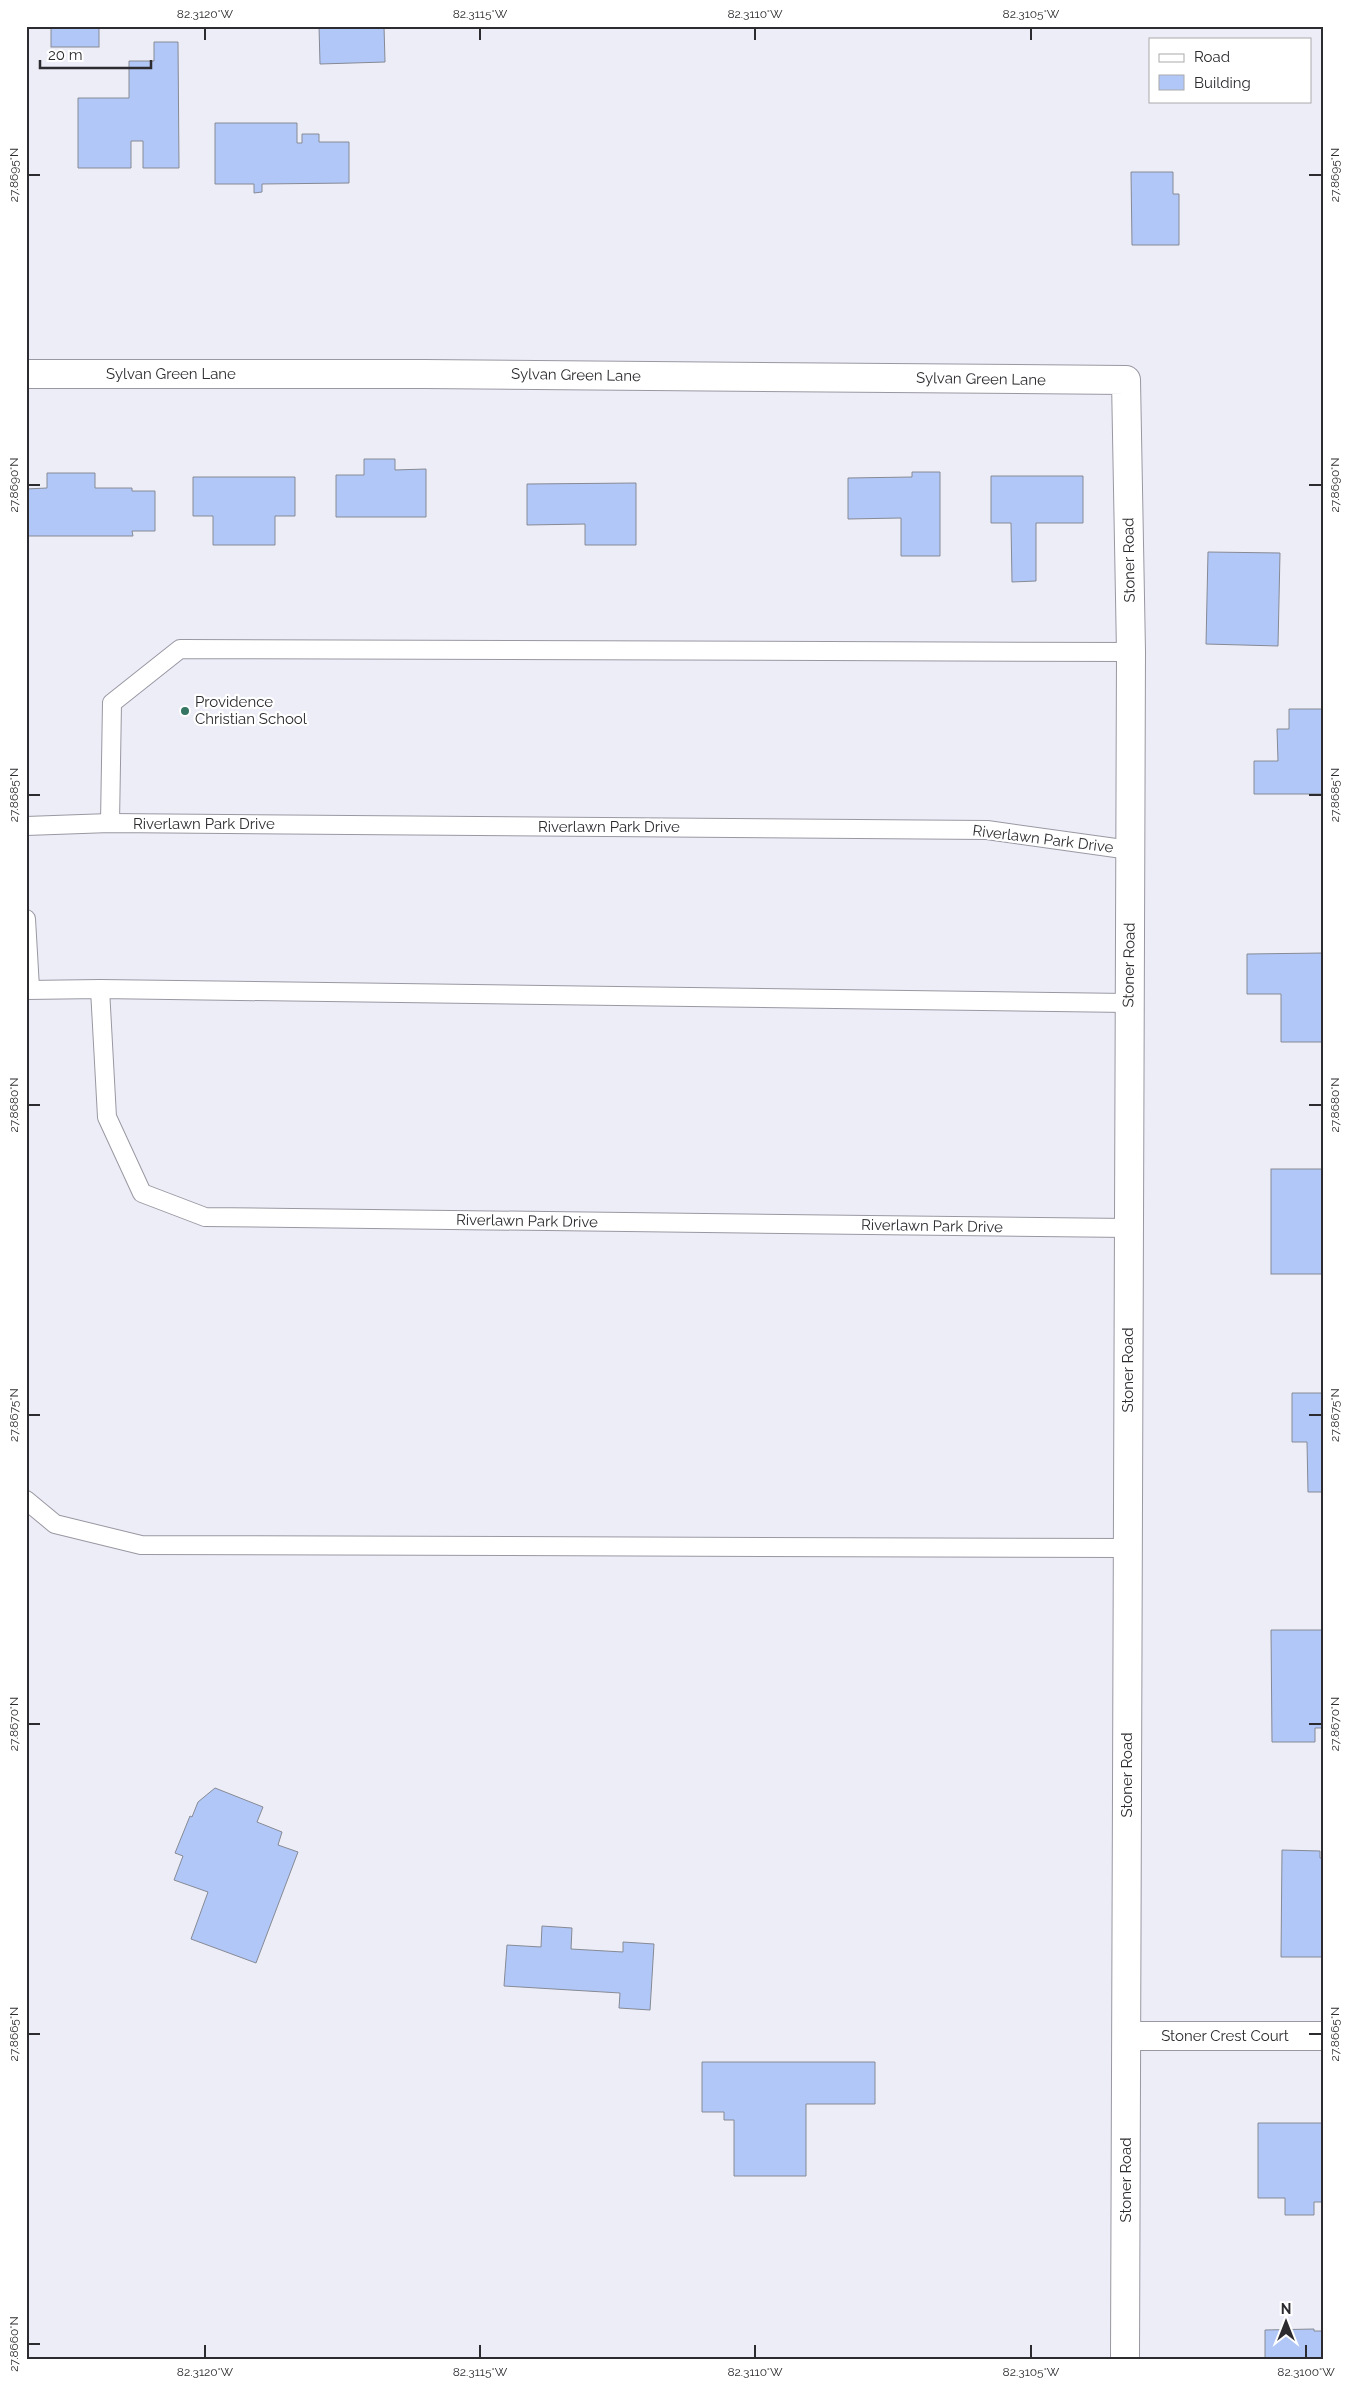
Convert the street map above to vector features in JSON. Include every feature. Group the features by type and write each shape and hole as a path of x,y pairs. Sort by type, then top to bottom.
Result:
{"street":[{"name":"Sylvan Green Lane","path":"26,374 424,374 1126,380"},
{"name":"Stoner Road","path":"1125,2359 1128,1003 1131,652 1126,380"},
{"name":"Stoner Crest Court","path":"1127,2036 1323,2036"}],"lane":[{"path":"110,823 112,703 180,649 1131,652"},
{"name":"Riverlawn Park Drive","path":"26,826 110,823 987,830 1130,850"},
{"path":"26,919 28,989 1128,1003"},
{"name":"Riverlawn Park Drive","path":"100,989 107,1116 110,1125 142,1193 205,1217 1129,1228"},
{"path":"26,1500 55,1524 141,1545 1128,1548"}],"building":[{"path":"51,26 99,26 99,47 51,47"},
{"path":"319,26 384,26 385,62 320,64"},
{"path":"154,42 178,42 179,168 143,168 143,141 131,141 131,168 78,168 78,98 129,98 129,61 154,61"},
{"path":"215,123 297,123 297,143 302,143 302,134 319,134 319,142 349,142 349,183 262,184 262,192 254,193 254,184 215,184"},
{"path":"1131,172 1173,172 1173,194 1179,194 1179,245 1132,245"},
{"path":"364,459 395,459 395,470 426,469 426,517 336,517 336,475 364,475"},
{"path":"912,472 940,472 940,556 901,556 901,518 848,519 848,478 912,477"},
{"path":"47,473 95,473 95,488 132,488 132,491 155,491 155,531 132,531 133,536 26,536 26,489 47,488"},
{"path":"991,476 1083,476 1083,523 1036,523 1036,581 1012,582 1011,523 991,523"},
{"path":"193,477 295,477 295,516 275,516 275,545 213,545 213,516 193,516"},
{"path":"636,483 636,545 585,545 585,524 527,525 527,484"},
{"path":"1208,552 1280,553 1278,646 1206,644"},
{"path":"1289,709 1323,709 1323,794 1254,794 1254,761 1278,761 1277,729 1289,729"},
{"path":"1323,953 1323,1042 1281,1042 1281,994 1247,994 1247,954"},
{"path":"1271,1169 1323,1169 1323,1274 1271,1274"},
{"path":"1292,1393 1323,1393 1323,1492 1308,1492 1307,1442 1292,1442"},
{"path":"1271,1630 1323,1630 1323,1728 1315,1728 1315,1742 1272,1742"},
{"path":"215,1788 263,1807 257,1822 282,1832 278,1845 298,1852 256,1963 191,1939 208,1892 174,1880 183,1856 175,1853 190,1816 192,1817 198,1802"},
{"path":"1282,1850 1320,1851 1320,1858 1323,1858 1323,1957 1281,1957"},
{"path":"542,1926 572,1928 571,1949 623,1952 623,1942 654,1944 650,2010 619,2008 620,1993 504,1986 507,1945 541,1947"},
{"path":"702,2062 875,2062 875,2104 806,2104 806,2176 734,2176 734,2120 724,2120 724,2112 702,2112"},
{"path":"1258,2123 1323,2123 1323,2202 1314,2202 1314,2215 1285,2215 1285,2198 1258,2198"},
{"path":"1314,2329 1314,2331 1323,2331 1323,2359 1265,2359 1265,2330"}],"place":[{"name":"Providence Christian School","path":"185,711"}]}
